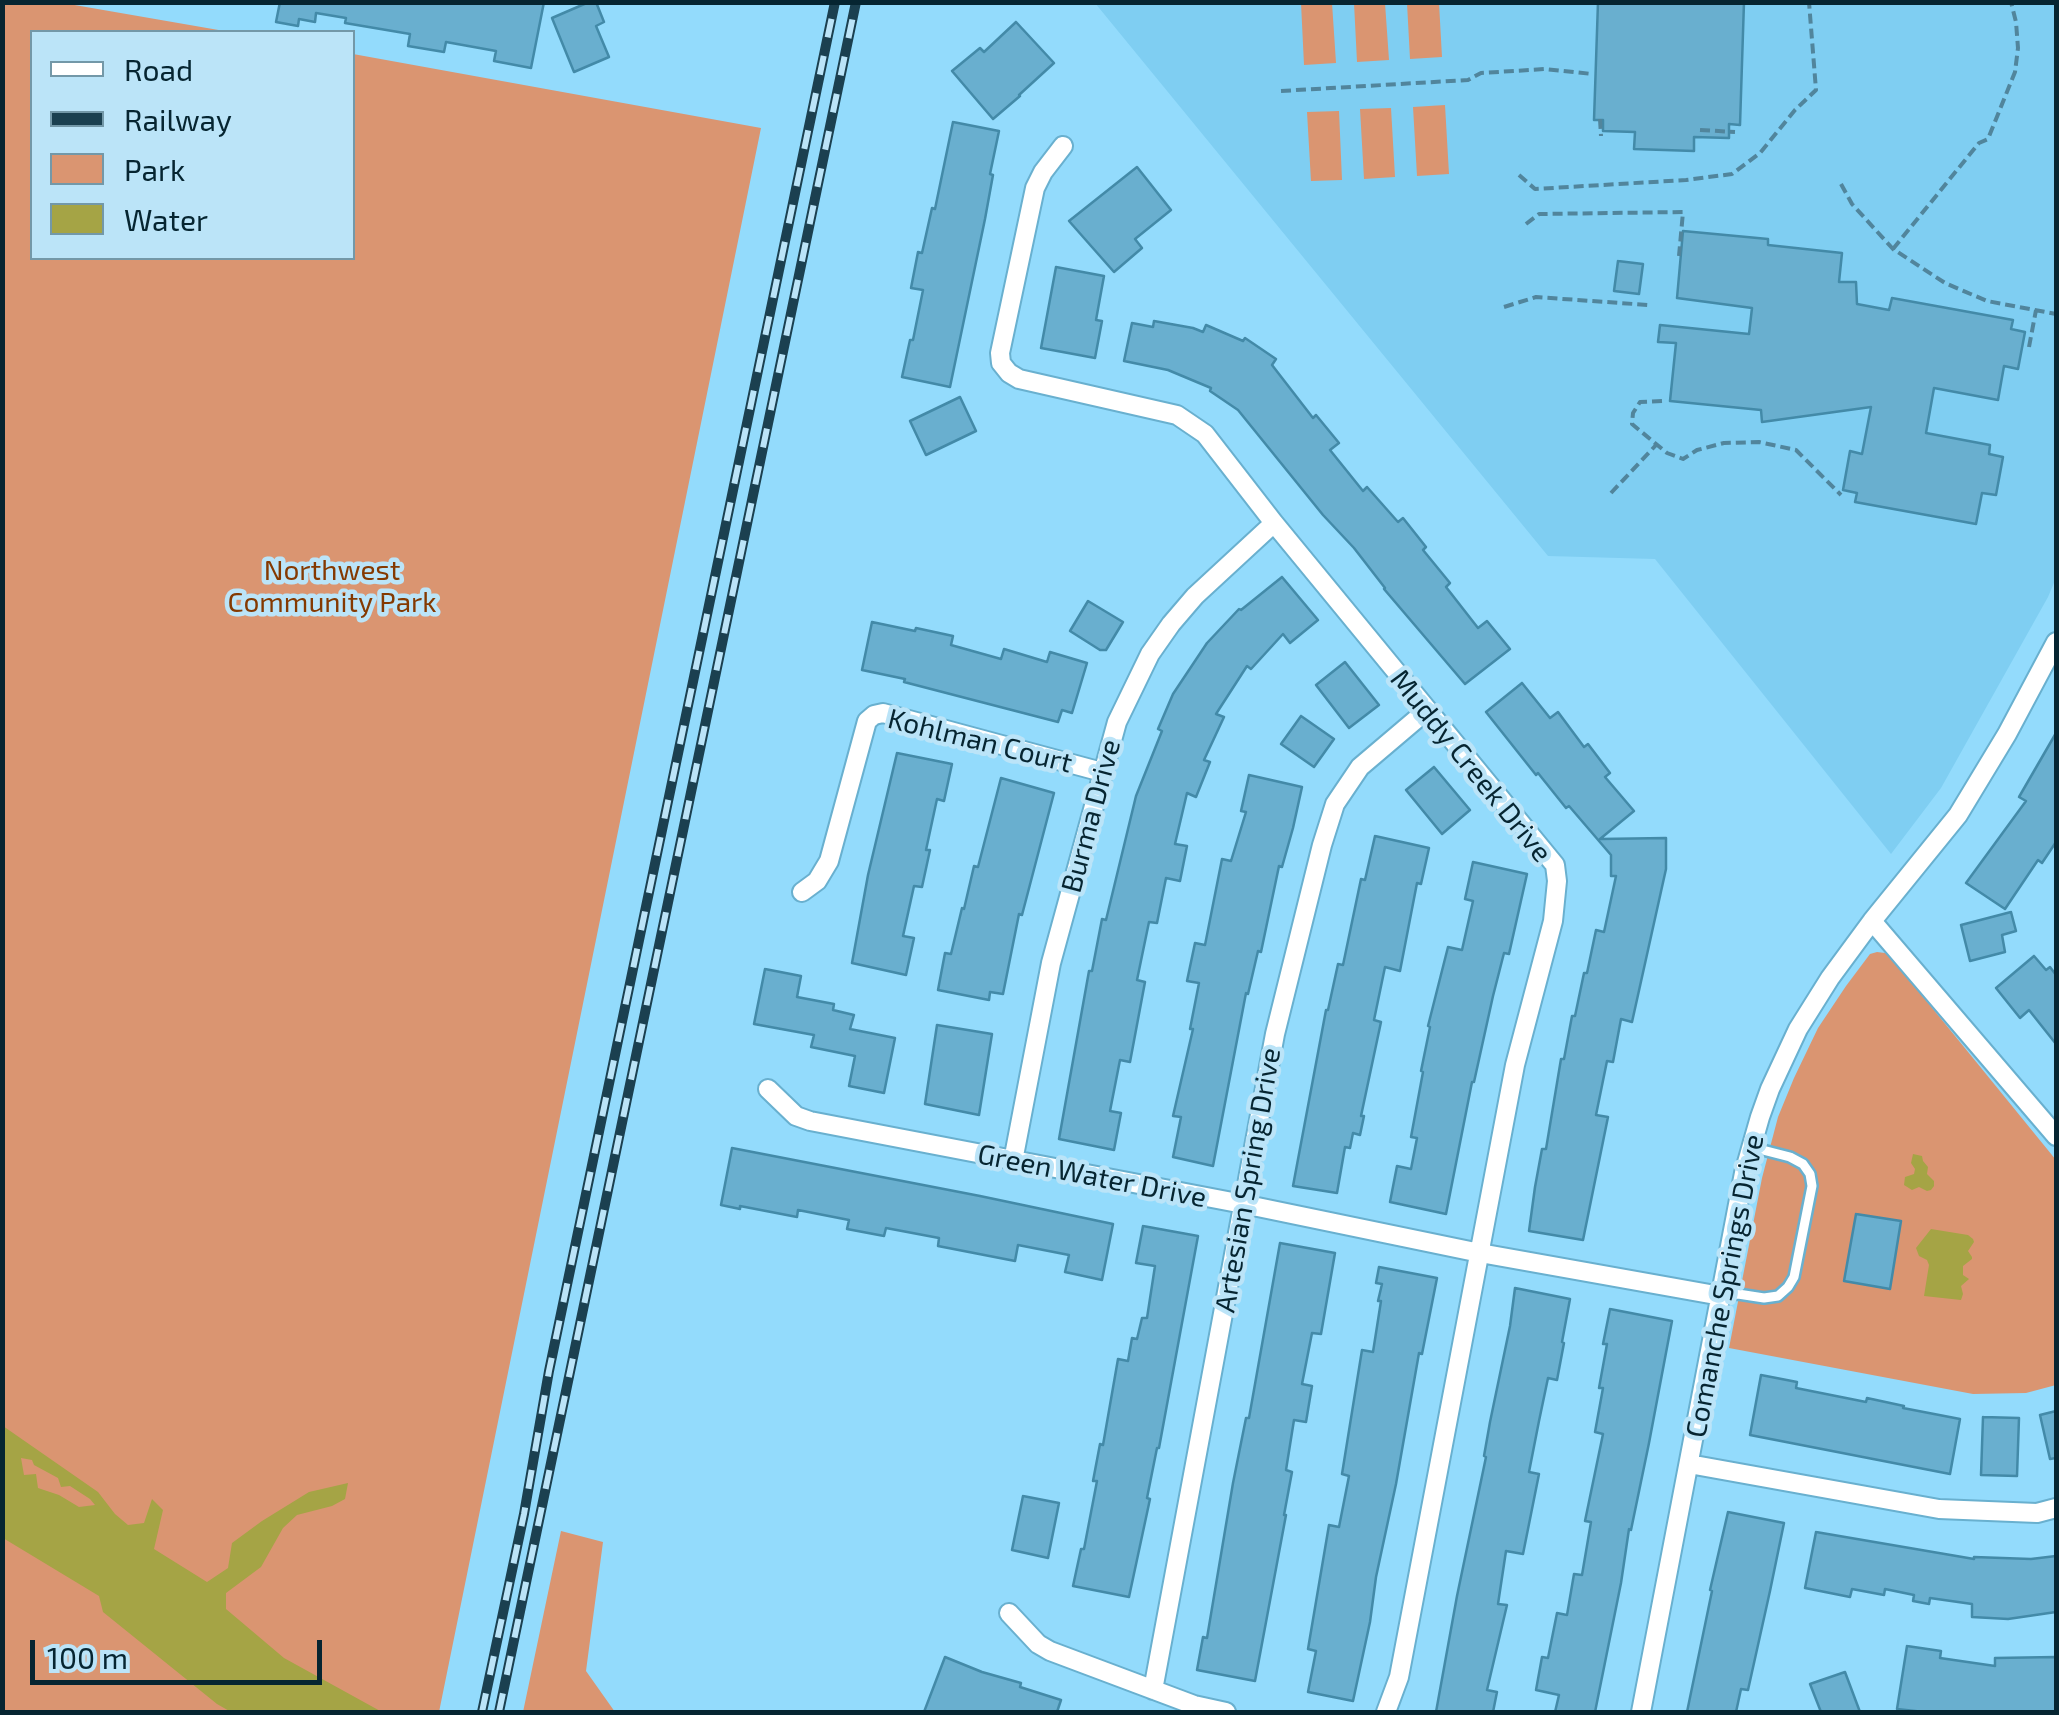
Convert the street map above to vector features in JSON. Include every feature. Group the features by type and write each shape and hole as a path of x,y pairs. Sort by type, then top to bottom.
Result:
{"street":[{"name":"Muddy Creek Drive","path":"1063,146 1042,172 1035,188 1000,353 1001,364 1020,379 1177,415 1205,434 1426,711 1555,865 1558,880 1552,921 1515,1065 1399,1677 1386,1712"},
{"name":"Burma Drive","path":"1013,1161 1044,997 1116,722 1150,654 1195,596 1274,523"},
{"name":"Comanche Springs Drive","path":"1642,1712 1751,1147 1770,1089 1798,1029 1830,978 1958,815 2056,642"},
{"name":"Artesian Spring Drive","path":"1153,1690 1282,1000 1328,822 1335,804 1360,767 1426,711"},
{"name":"Kohlman Court","path":"802,892 817,881 830,861 867,721 874,714 1102,772"},
{"path":"1872,921 2056,1136"},
{"name":"Green Water Drive","path":"768,1089 796,1116 810,1121 1480,1253 1721,1296"},
{"path":"1689,1464 1940,1509 2038,1513 2056,1508"},
{"path":"1009,1613 1038,1644 1050,1651 1194,1705 1226,1712"}],"lane":[{"path":"1721,1296 1778,1296 1794,1277 1812,1186 1810,1174 1803,1164 1790,1157 1751,1147"}],"path":[{"path":"1519,174 1535,188 1732,174 1760,153 1816,90 1809,2"},
{"path":"1893,249 1979,144 1988,139 2015,72 2018,48 2011,2"},
{"path":"1280,90 1468,80 1481,74 1545,69 1592,74"},
{"path":"1600,119 1601,136"},
{"path":"1700,130 1735,132"},
{"path":"1841,184 1852,204 1893,249 1945,283 1987,301 2056,314"},
{"path":"1526,224 1540,214 1683,212 1679,256"},
{"path":"1504,307 1536,297 1648,304"},
{"path":"2030,346 2036,310"},
{"path":"1662,401 1640,402 1633,412 1632,424 1668,453 1683,459 1697,450 1724,443 1758,442 1796,450 1841,495"},
{"path":"1611,493 1657,444"}],"shaded area":[{"path":"1095,3 2056,3 2056,578 1941,788 1891,854 1655,559 1548,556"}],"green space":[{"name":"Northwest Community Park","path":"3,3 63,3 218,30 30,30 30,260 355,260 355,54 761,128 439,1712 3,1712"},
{"path":"1301,3 1332,3 1336,63 1304,65"},
{"path":"1354,3 1385,3 1389,60 1357,62"},
{"path":"1407,3 1439,3 1442,57 1410,59"},
{"path":"1445,105 1449,174 1417,176 1413,107"},
{"path":"1391,108 1395,177 1364,179 1360,109"},
{"path":"1339,111 1342,180 1311,181 1307,112"},
{"path":"1877,952 1894,961 2056,1160 2056,1385 2026,1393 1973,1394 1729,1348 1778,1117 1818,1028 1870,954"},
{"path":"561,1531 603,1542 586,1671 615,1712 523,1712"}],"water":[{"path":"1913,1154 1922,1156 1928,1167 1927,1174 1934,1181 1931,1190 1912,1190 1904,1185 1905,1177 1914,1174"},
{"path":"1931,1229 1973,1239 1968,1251 1972,1259 1963,1266 1963,1275 1969,1279 1961,1286 1961,1300 1924,1296 1929,1265 1916,1248"},
{"path":"3,1426 98,1492 128,1525 144,1523 152,1499 163,1510 154,1549 207,1582 228,1568 232,1543 262,1521 309,1492 348,1483 345,1499 297,1515 283,1528 261,1567 226,1593 226,1609 284,1658 382,1712 231,1712 103,1612 99,1596 3,1538","holes":["21,1458 32,1460 58,1478 61,1487 70,1486 95,1505 79,1507 38,1488 36,1474 24,1475"]}],"building":[{"path":"280,2 544,2 531,68 494,61 496,51 446,42 444,52 408,46 410,34 345,23 346,18 316,13 315,22 299,19 298,26 276,22"},
{"path":"596,2 604,22 596,26 609,57 574,72 552,18"},
{"path":"1598,2 1744,2 1740,125 1729,124 1729,138 1694,137 1694,151 1634,149 1635,132 1603,131 1603,120 1594,120"},
{"path":"1016,22 1054,63 993,119 952,71 980,48 984,52"},
{"path":"953,122 999,131 950,387 902,377 923,290 911,288 918,252 922,253 932,208 935,209"},
{"path":"1137,167 1171,210 1135,239 1142,248 1114,272 1069,221"},
{"path":"1683,231 1768,239 1768,245 1842,253 1839,282 1856,282 1857,304 1889,310 1892,298 2013,320 2011,329 2025,332 2018,369 2004,366 1998,400 1934,388 1926,433 1990,445 1989,454 2003,457 1996,495 1982,493 1976,524 1855,502 1857,493 1843,490 1850,451 1862,454 1871,407 1762,422 1761,410 1670,401 1676,343 1658,342 1660,325 1749,334 1752,308 1677,298"},
{"path":"1618,261 1643,264 1639,294 1614,291"},
{"path":"1056,267 1104,276 1096,320 1102,321 1095,358 1041,348"},
{"path":"1154,321 1203,332 1206,325 1243,341 1245,338 1276,359 1272,365 1313,418 1316,415 1339,443 1330,450 1363,491 1367,487 1398,522 1403,518 1450,583 1446,587 1478,628 1487,621 1510,649 1465,684 1238,410 1211,388 1168,370 1124,361 1132,323 1153,327"},
{"path":"960,397 976,431 926,455 910,421"},
{"path":"1282,577 1318,620 1290,643 1283,634 1251,669 1247,666 1216,714 1224,717 1204,760 1210,762 1196,797 1187,793 1175,844 1187,846 1180,881 1166,878 1157,923 1149,922 1137,980 1145,982 1130,1062 1120,1060 1110,1111 1121,1113 1114,1150 1059,1139 1089,971 1102,919 1106,920 1136,796 1162,731 1158,729 1173,694 1207,643 1239,609"},
{"path":"1088,601 1123,622 1106,650 1070,631"},
{"path":"872,622 953,636 951,645 1001,659 1004,649 1047,662 1050,652 1087,663 1072,713 1062,710 1058,722 862,670"},
{"path":"1345,662 1379,705 1349,728 1316,685"},
{"path":"1522,683 1550,718 1558,712 1584,747 1588,744 1610,773 1605,777 1634,811 1600,839 1666,838 1666,869 1632,1022 1621,1019 1613,1062 1607,1061 1596,1115 1608,1117 1583,1240 1529,1231 1561,1059 1596,930 1604,932 1616,876 1611,876 1611,855 1536,775 1486,712"},
{"path":"1301,716 1334,739 1314,767 1281,744"},
{"path":"2056,733 2056,842 2042,863 2038,860 2005,909 1966,883 2026,801 2019,797"},
{"path":"897,753 952,764 944,801 937,799 922,887 914,886 903,936 914,938 906,975 852,963"},
{"path":"1434,767 1470,810 1442,834 1406,790"},
{"path":"1249,775 1302,787 1282,867 1279,866 1261,952 1258,951 1246,993 1213,1166 1173,1157 1181,1117 1173,1116 1199,983 1187,981 1195,943 1205,945 1222,859 1231,861 1246,812 1241,811"},
{"path":"1001,778 1054,793 1022,915 1019,914 1003,994 990,992 989,1000 938,990 945,953 951,954"},
{"path":"1375,836 1429,848 1421,884 1417,883 1400,971 1385,967 1374,1020 1381,1022 1360,1135 1353,1133 1350,1148 1345,1147 1337,1193 1293,1186 1326,1010 1338,964 1343,965 1361,879 1365,880"},
{"path":"1473,862 1527,874 1509,954 1504,953 1472,1082 1446,1214 1390,1202 1397,1166 1411,1169 1417,1138 1411,1137 1428,1026 1448,947 1462,950 1473,901 1465,899"},
{"path":"2011,912 2016,931 2002,935 2005,952 1970,961 1961,925"},
{"path":"2034,956 2056,975 2056,1044 2029,1010 2020,1018 1996,988"},
{"path":"765,969 801,976 797,997 834,1004 833,1010 854,1015 850,1029 895,1038 884,1093 849,1086 855,1056 811,1047 814,1035 754,1024"},
{"path":"937,1025 992,1034 979,1115 925,1104"},
{"path":"732,1148 1113,1224 1102,1280 1065,1272 1069,1255 1018,1245 1015,1261 938,1246 939,1238 886,1228 884,1236 847,1229 849,1220 798,1210 797,1217 721,1205"},
{"path":"1856,1214 1901,1221 1890,1289 1844,1281"},
{"path":"1143,1226 1198,1236 1129,1597 1073,1586 1084,1549 1097,1481 1093,1481 1118,1359 1128,1361 1132,1338 1137,1339 1142,1318 1147,1318 1155,1266 1136,1263"},
{"path":"1280,1243 1335,1253 1321,1334 1312,1333 1302,1384 1312,1386 1306,1422 1294,1420 1286,1470 1292,1472 1286,1515 1255,1681 1197,1670 1203,1637 1207,1638"},
{"path":"1379,1267 1437,1278 1422,1354 1419,1353 1353,1701 1308,1692 1316,1651 1308,1649 1329,1525 1339,1527 1349,1476 1342,1474 1362,1350 1373,1352 1381,1301 1382,1284 1376,1283"},
{"path":"1515,1288 1570,1299 1564,1343 1557,1380 1548,1378 1529,1472 1539,1474 1523,1554 1506,1551 1498,1604 1507,1605 1487,1690 1497,1692 1493,1712 1436,1712 1486,1457"},
{"path":"1610,1309 1672,1321 1595,1712 1555,1712 1559,1695 1536,1690 1542,1657 1548,1658 1557,1613 1567,1615 1574,1574 1582,1575 1591,1522 1585,1521 1603,1434 1595,1432"},
{"path":"1761,1375 1797,1382 1796,1388 1866,1402 1867,1398 1960,1419 1950,1474 1750,1435"},
{"path":"2056,1411 2056,1458 2050,1459 2040,1415"},
{"path":"1983,1417 2019,1418 2017,1476 1981,1475"},
{"path":"1023,1496 1059,1503 1048,1558 1012,1550"},
{"path":"1728,1512 1784,1523 1748,1690 1741,1689 1736,1712 1687,1712 1710,1590"},
{"path":"1816,1532 1974,1559 2056,1556 2056,1612 2008,1619 1972,1617 1972,1604 1930,1598 1929,1604 1913,1601 1914,1595 1885,1589 1884,1595 1852,1589 1850,1597 1805,1588"},
{"path":"1907,1646 1941,1651 1940,1658 1995,1666 1995,1658 2056,1657 2056,1712 1897,1709"},
{"path":"945,1657 1061,1700 1057,1712 924,1712"},
{"path":"1845,1672 1860,1712 1821,1712 1810,1684"}],"railway":[{"path":"482,1712 524,1514 549,1371 835,2"},
{"path":"499,1712 856,2"}]}
